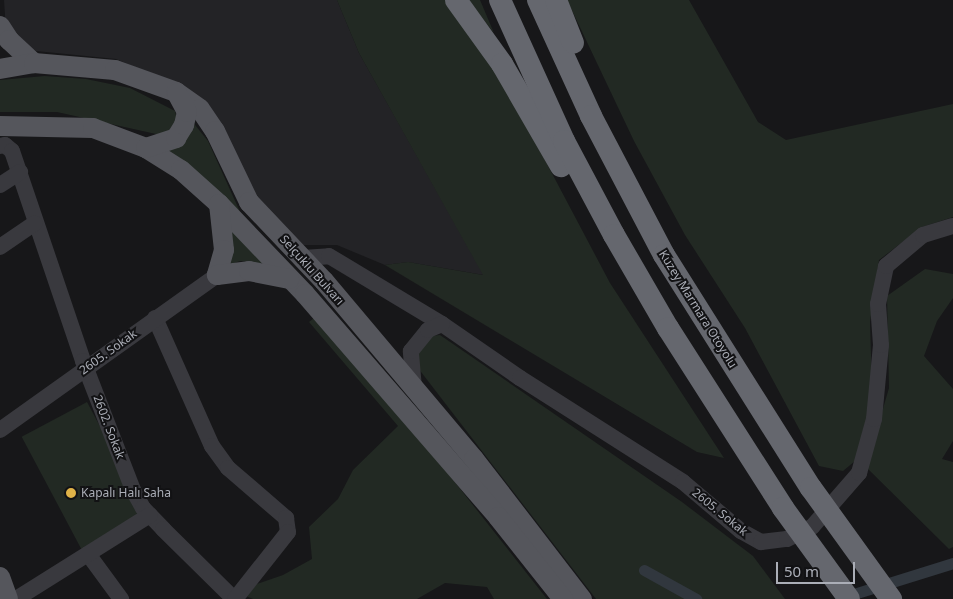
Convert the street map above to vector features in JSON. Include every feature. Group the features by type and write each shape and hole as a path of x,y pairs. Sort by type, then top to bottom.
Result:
{"highway":[{"path":"456,0 502,64 604,242 634,287 668,328"},
{"path":"500,0 564,141 668,328 783,508 849,599"},
{"name":"Kuzey Marmara Otoyolu","path":"538,0 591,116 664,255 812,488 891,599"},
{"path":"556,0 586,72 643,188 664,255"}],"main road":[{"path":"0,26 9,40 34,63"},
{"name":"Selçuklu Bulvarı","path":"0,69 34,63 115,70 176,92 200,109 215,131 249,202 303,258 414,388 521,516 582,599"},
{"path":"146,148 176,138 184,125 187,112 176,92"},
{"name":"Selçuklu Bulvarı","path":"2,127 35,124 93,128 146,148 181,170 219,204 291,280 498,517 563,599"},
{"path":"219,204 224,250 217,275 250,271 291,280"},
{"path":"0,577 8,599"}],"street":[{"name":"2602. Sokak","path":"0,146 5,145 12,151 86,369 133,490 150,515 234,599"},
{"path":"0,184 20,172"},
{"path":"0,247 35,223"},
{"name":"2605. Sokak","path":"303,258 329,256 442,324 520,378 683,482 740,531 761,542 787,539 812,527 859,473 874,420 882,345 880,287 890,259 923,235 953,226"},
{"name":"2605. Sokak","path":"0,430 217,275"},
{"path":"155,318 212,446 228,468 286,518 288,532 234,599"},
{"path":"414,388 411,351 428,330 442,324"},
{"path":"16,599 150,515"},
{"path":"88,554 121,599"}],"shaded area":[{"path":"4,0 337,0 359,53 484,275 408,262 385,265 337,245 299,245 257,202 183,88 116,59 36,51 6,30"},
{"path":"337,0 445,0 510,94 610,283 724,458 697,452 385,265 408,262 483,275 359,53"},
{"path":"468,0 480,0 494,33"},
{"path":"567,0 689,0 758,122 786,140 953,104 953,217 922,227 879,260 870,322 872,387 866,435 855,461 843,471 819,466 745,328 685,235 634,141"},
{"path":"45,76 86,79 130,88 175,111 177,119 165,136 57,112 0,112 0,80"},
{"path":"191,120 208,141 241,214 161,152"},
{"path":"229,226 267,264 240,261 223,267"},
{"path":"925,269 953,274 953,298 937,321 924,356 953,389 953,441 942,459 953,462 953,547 949,549 866,467 889,388 887,296"},
{"path":"314,318 450,476 547,599 494,599 487,587 445,583 417,599 253,599 246,596 257,584 283,575 312,559 309,527 338,499 353,470 398,426 309,322"},
{"path":"440,335 682,502 753,556 785,599 596,599 418,368 416,354 431,336"},
{"path":"87,402 147,514 81,549 22,437"}],"waterway":[{"path":"844,597 953,563"},
{"path":"644,570 696,599"}],"place":[{"name":"Kapalı Halı Saha","path":"71,493"}]}
